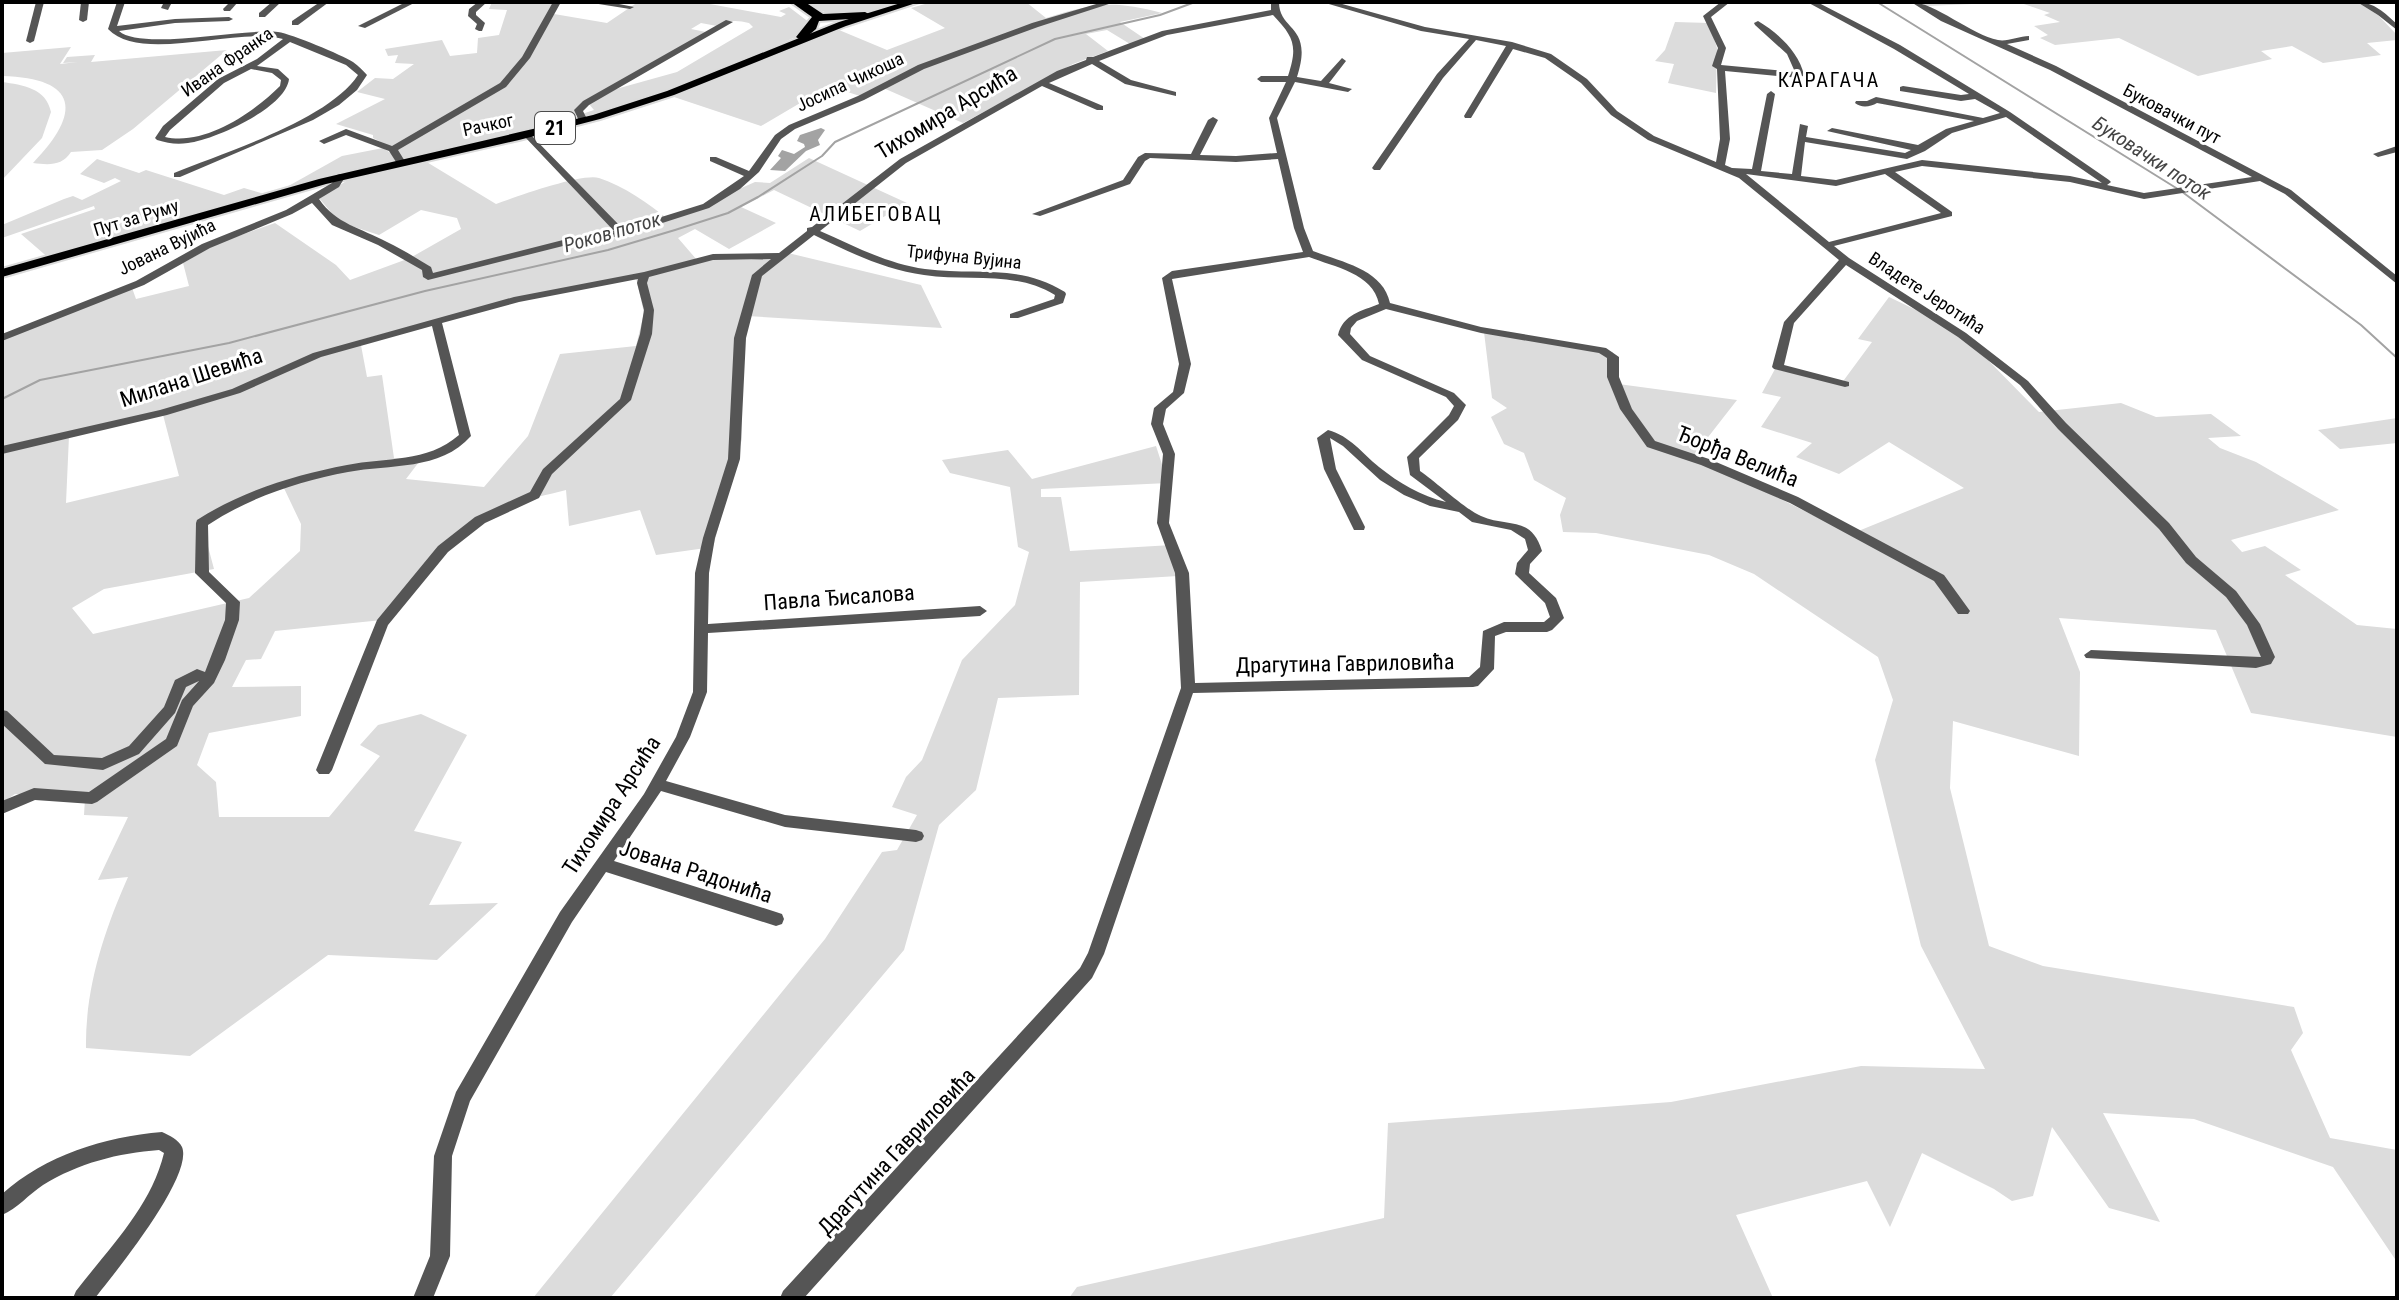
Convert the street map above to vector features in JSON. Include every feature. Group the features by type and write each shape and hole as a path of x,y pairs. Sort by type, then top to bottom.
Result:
{"highway":[{"path":"788,2 826,24"},
{"path":"797,2 826,24"},
{"path":"802,37 812,27 865,15"}],"main road":[{"path":"865,15 914,2"},
{"name":"Рачког","path":"746,62 826,24 926,3"},
{"name":"Рачког","path":"279,194 583,121 657,98 802,37"},
{"name":"Пут за Руму","path":"2,273 110,245 279,194"}],"street":[{"path":"30,41 40,2"},
{"path":"83,20 85,2"},
{"path":"112,29 121,2"},
{"path":"112,29 228,14 234,2"},
{"path":"262,15 277,2"},
{"path":"295,23 325,2"},
{"path":"362,26 412,2"},
{"path":"479,29 481,23 472,16 472,11 483,2"},
{"path":"393,149 503,85 526,58 557,2"},
{"path":"590,2 630,7"},
{"name":"Јосипа Чикоша","path":"313,198 340,229 382,243 427,269 428,277 563,243 621,233 706,206 726,196 749,175 778,137 792,127 861,98 921,67 1035,25 1111,2"},
{"name":"Владете Јеротића","path":"1326,2 1424,29 1512,44 1548,56 1568,67 1614,113 1651,138 1673,150 1724,168 1760,189 1845,260 1962,335 2024,383 2062,426 2164,526 2191,560 2231,594 2253,624 2268,657 2266,661 2256,663 2091,655"},
{"path":"1726,2 1707,16 1722,48 1716,66 1800,75 1798,64 1777,37 1758,23"},
{"path":"1811,2 1897,47 2007,114 2075,162 2125,192"},
{"name":"Буковачки пут","path":"1915,2 1944,19 2053,68 2300,199 2397,281"},
{"path":"2361,2 2397,14"},
{"path":"1275,7 1298,43 1293,79 1273,118 1280,156 1309,253"},
{"name":"Тихомира Арсића","path":"423,1298 440,1256 443,1156 462,1098 566,917 657,784 683,737 700,692 701,585 709,538 737,442 740,338 757,275 903,161 1042,83 1090,59 1165,33 1275,7"},
{"path":"2372,7 2397,28"},
{"path":"583,121 578,110 586,103 729,22"},
{"path":"112,29 121,37 148,42 273,34 349,63 360,71 362,80 319,114 177,175"},
{"path":"1377,168 1440,76 1475,37"},
{"path":"1999,43 2026,38"},
{"name":"Ивана Франка","path":"253,65 254,68 280,73 285,81 282,90 211,135 187,142 170,142 160,138 166,128 221,81 253,65 288,39"},
{"path":"1468,116 1512,44"},
{"path":"1090,59 1118,78 1173,94"},
{"path":"1323,84 1342,61"},
{"path":"1721,68 1724,168 1796,179 1845,182 1908,164 1931,164 2070,179 2144,196 2263,178"},
{"path":"1261,79 1293,79 1348,89"},
{"path":"1042,83 1100,108"},
{"path":"1903,89 1961,98 1975,96"},
{"path":"1756,173 1771,94"},
{"path":"1859,103 1869,104 1876,100 1984,120"},
{"path":"1802,139 1907,156 1949,131 2007,114"},
{"path":"1195,155 1213,120"},
{"path":"1796,179 1803,126"},
{"path":"1832,131 1922,149"},
{"path":"324,141 346,132 393,149 401,163"},
{"path":"528,135 621,233"},
{"path":"2378,154 2397,149"},
{"path":"1037,214 1127,182 1141,159 1148,155 1236,159 1280,156"},
{"path":"713,159 749,175"},
{"path":"1827,245 1949,214 1885,170"},
{"name":"Јована Вујића","path":"2,338 140,283 206,246 267,222 313,198 336,185 340,177"},
{"name":"Трифуна Вујина","path":"811,230 882,263 934,273 981,273 1024,278 1047,283 1061,294 1059,301 1050,306 1014,316"},
{"path":"1188,688 1182,573 1163,523 1169,454 1157,424 1160,408 1178,393 1185,364 1167,278 1172,274 1309,253 1362,274 1385,294 1385,305"},
{"name":"Милана Шевића","path":"2,450 163,413 236,391 317,355 518,299 645,275 713,257 779,256"},
{"path":"1845,260 1789,322 1778,367 1845,384"},
{"path":"324,770 382,623 443,549 480,520 535,495 547,472 625,400 646,334 649,310 642,283 645,275"},
{"name":"Драгутина Гавриловића","path":"790,1298 1086,973 1188,688 1473,682 1487,669 1488,634 1504,627 1547,627 1557,618 1551,601 1522,574 1524,563 1535,551 1531,537 1515,527 1477,519 1414,472 1413,457 1454,417 1460,405 1450,395 1366,358 1344,335 1344,326 1352,318 1385,305"},
{"name":"Ђорђа Велића","path":"1385,305 1481,330 1602,350 1613,357 1613,377 1626,409 1651,444 1705,462 1794,500 1939,578 1963,611"},
{"path":"2,808 34,794 92,798 172,742 187,704 209,679 232,620 233,602 202,573 202,523 222,507 349,469 425,459 454,449 465,436 458,417 447,351 436,321"},
{"path":"1359,527 1330,469 1323,438 1328,434 1343,439 1373,468 1404,491 1448,507 1463,508"},
{"name":"Павла Ђисалова","path":"700,629 980,611"},
{"path":"2,715 50,760 103,764 134,750 170,709 180,684 197,674 209,679"},
{"path":"657,784 774,819 916,836"},
{"name":"Јована Радонића","path":"602,864 776,919"},
{"path":"2,1206 24,1185 66,1164 114,1148 162,1141 174,1150 171,1171 157,1196 83,1298"}],"shaded area":[{"path":"492,2 554,2 533,44 502,85 391,147 373,138 373,135 336,124 385,99 357,92 375,78 393,79 414,64 395,63 398,55 388,56 385,49 442,40 450,56 477,53 478,38 499,35 507,10 489,9"},
{"path":"638,2 699,2 781,17 786,14 779,11 789,7 810,23 798,36 693,83 585,119 582,114 594,110 589,104 616,89 677,72 753,27 737,21 717,26 701,23 691,29 706,32 575,110 577,119 404,161 394,149 505,86 554,14 607,23"},
{"path":"809,2 905,2 843,15 819,10"},
{"path":"932,2 1026,2 1046,18 1104,5 1130,6 1162,13 1120,22 1145,39 1130,44 1107,30 1086,34 1108,51 1073,64 963,123 881,87 863,97 829,86 761,126 668,95 839,30 887,50 945,28 911,8"},
{"path":"1919,2 2018,2 1926,6"},
{"path":"2018,2 2357,2 2378,15 2397,35 2397,40 2367,43 2381,55 2323,63 2292,46 2261,51 2272,59 2198,76 2119,38 2055,45 2040,38 2048,35 2034,26 2060,22 2044,15 2050,13"},
{"path":"1675,22 1709,23 1717,48 1716,93 1668,83 1674,64 1655,61 1665,50"},
{"path":"71,47 60,64 78,62 63,63 67,57 95,55 91,62 227,50 133,129 102,150 71,152 55,164 33,163 60,129 65,102 59,91 46,83 2,76 2,53"},
{"path":"2,82 25,86 39,93 51,112 42,138 2,180"},
{"path":"821,128 825,130 818,140 820,145 806,151 785,171 770,170 781,158 778,156 782,150 794,154 805,147 797,141 800,135"},
{"path":"383,148 392,154 397,163 276,193 342,156"},
{"path":"809,158 907,203 860,231 774,190 741,207 776,223 729,249 695,229 678,238 697,260 788,253 921,285 942,328 747,316 741,357 742,439 713,547 656,555 640,510 569,526 566,490 518,503 494,514 460,538 429,569 392,619 275,631 261,659 246,660 232,687 301,686 301,716 209,733 197,765 216,782 219,817 329,817 380,756 360,745 378,725 421,714 467,735 414,831 462,842 429,905 498,903 437,960 328,955 190,1056 86,1048 89,1004 98,961 128,877 98,880 128,817 84,815 85,798 15,794 2,803 2,336 131,285 136,299 189,286 183,263 218,243 275,223 336,265 350,280 410,258 461,229 457,218 421,210 379,235 339,222 319,198 348,180 425,161 496,204 532,191 590,177 608,181 627,191 669,220 755,182 770,183","holes":["636,278 644,313 636,346 560,354 528,436 484,487 406,479 422,458 394,458 382,375 367,377 360,340 520,298","162,411 179,476 66,503 69,436","282,484 301,524 300,551 249,598 93,634 72,608 104,589 214,569 201,520"]},
{"path":"97,159 139,173 146,170 224,195 244,188 268,195 51,260 21,234 95,209 94,206 2,238 2,225 73,196 82,200 121,181 115,178 104,183 80,174"},
{"path":"1889,297 1939,321 1982,354 2039,412 2121,403 2156,417 2211,414 2241,436 2208,438 2220,448 2256,462 2339,510 2231,540 2242,552 2265,546 2301,570 2285,575 2357,625 2397,629 2397,737 2251,713 2216,630 2059,618 2080,672 2079,756 1953,721 1950,788 1989,946 2043,966 2294,1007 2303,1033 2291,1050 2330,1138 2397,1150 2397,1262 2333,1167 2194,1119 2103,1113 2160,1222 2109,1208 2052,1127 2033,1196 2012,1201 1922,1153 1890,1227 1867,1181 1736,1215 1773,1298 1069,1298 1077,1287 1384,1218 1388,1123 1671,1102 1861,1066 1985,1069 1921,946 1875,760 1893,700 1878,657 1754,574 1709,555 1596,533 1563,532 1560,515 1566,498 1534,480 1524,453 1504,444 1491,417 1507,408 1492,398 1484,332 1613,352 1611,383 1737,400 1691,459 1742,480 1851,534 1964,488 1889,442 1839,474 1796,457 1812,443 1761,427 1781,397 1762,393 1775,369 1841,384 1872,342 1858,339"},
{"path":"2397,418 2397,443 2340,449 2318,430"},
{"path":"1156,446 1168,483 1041,489 1041,497 1061,497 1070,551 1172,545 1178,576 1080,582 1079,695 998,698 976,790 939,825 904,950 610,1298 533,1298 825,939 882,852 897,850 917,815 892,807 906,777 922,760 962,660 1015,605 1029,552 1018,547 1010,487 950,473 942,460 1008,450 1032,479"}],"waterway":[{"name":"Роков поток","path":"2,399 40,380 229,343 425,291 608,250 728,213 822,156 835,142 1055,39 1160,15 1195,2"},
{"name":"Буковачки поток","path":"1877,2 2181,191 2361,325 2397,358"}],"district":[{"name":"КАРАГАЧА","path":"1829,80"},
{"name":"АЛИБЕГОВАЦ","path":"876,214"}]}
